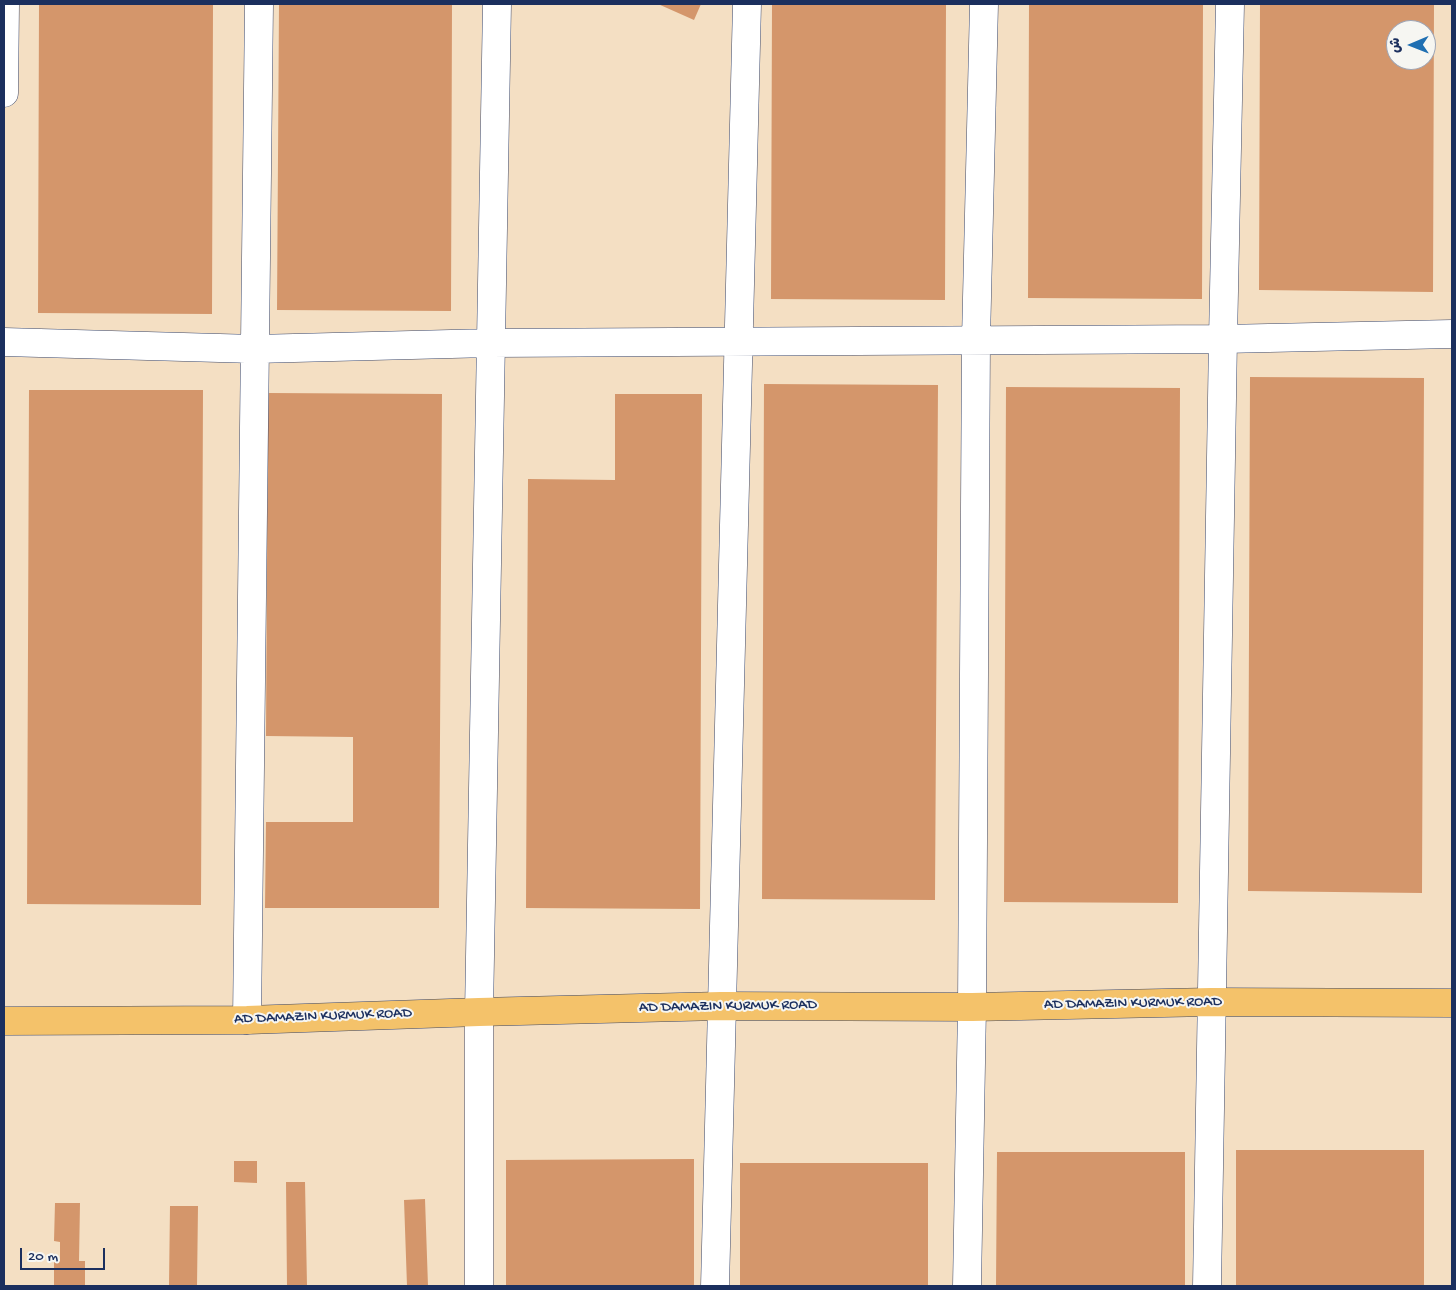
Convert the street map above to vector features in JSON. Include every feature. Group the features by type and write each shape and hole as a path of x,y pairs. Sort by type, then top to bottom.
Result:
{"highway":[{"name":"AD DAMAZIN KURMUK ROAD","path":"4,1021 247,1020 721,1006 972,1006 1210,1002 1452,1003"}],"street":[{"path":"4,93 5,4"},
{"path":"247,1020 259,4"},
{"path":"479,1286 479,1012 497,4"},
{"path":"715,1286 747,4"},
{"path":"967,1286 972,1006 976,340 984,4"},
{"path":"1207,1286 1210,1002 1230,4"},
{"path":"4,342 256,349 490,343 1223,339 1452,334"}],"building":[{"path":"39,4 213,4 212,314 38,313"},
{"path":"279,4 452,4 451,311 277,310"},
{"path":"658,4 701,4 694,20"},
{"path":"772,4 946,4 945,300 771,299"},
{"path":"1029,4 1203,4 1202,299 1028,298"},
{"path":"1260,4 1434,4 1434,20 1386,20 1386,70 1434,70 1433,292 1259,290"},
{"path":"1250,377 1424,378 1422,893 1248,891"},
{"path":"764,384 938,385 935,900 762,899"},
{"path":"1006,387 1180,388 1178,903 1004,902"},
{"path":"29,390 203,390 201,905 27,904"},
{"path":"268,393 442,394 439,908 265,908 266,822 353,822 353,737 266,736"},
{"path":"615,394 702,394 700,909 526,908 528,479 615,480"},
{"path":"1236,1150 1424,1150 1424,1286 1236,1286"},
{"path":"997,1152 1185,1152 1185,1286 996,1286"},
{"path":"694,1159 694,1286 506,1286 506,1160"},
{"path":"234,1161 257,1161 257,1183 234,1182"},
{"path":"740,1163 928,1163 928,1286 740,1286"},
{"path":"286,1182 305,1182 307,1286 287,1286"},
{"path":"425,1199 428,1286 407,1286 404,1200"},
{"path":"55,1203 80,1203 79,1261 85,1261 85,1286 54,1286 54,1261 60,1261 60,1242 54,1241"},
{"path":"170,1206 198,1206 197,1286 169,1286"}]}
